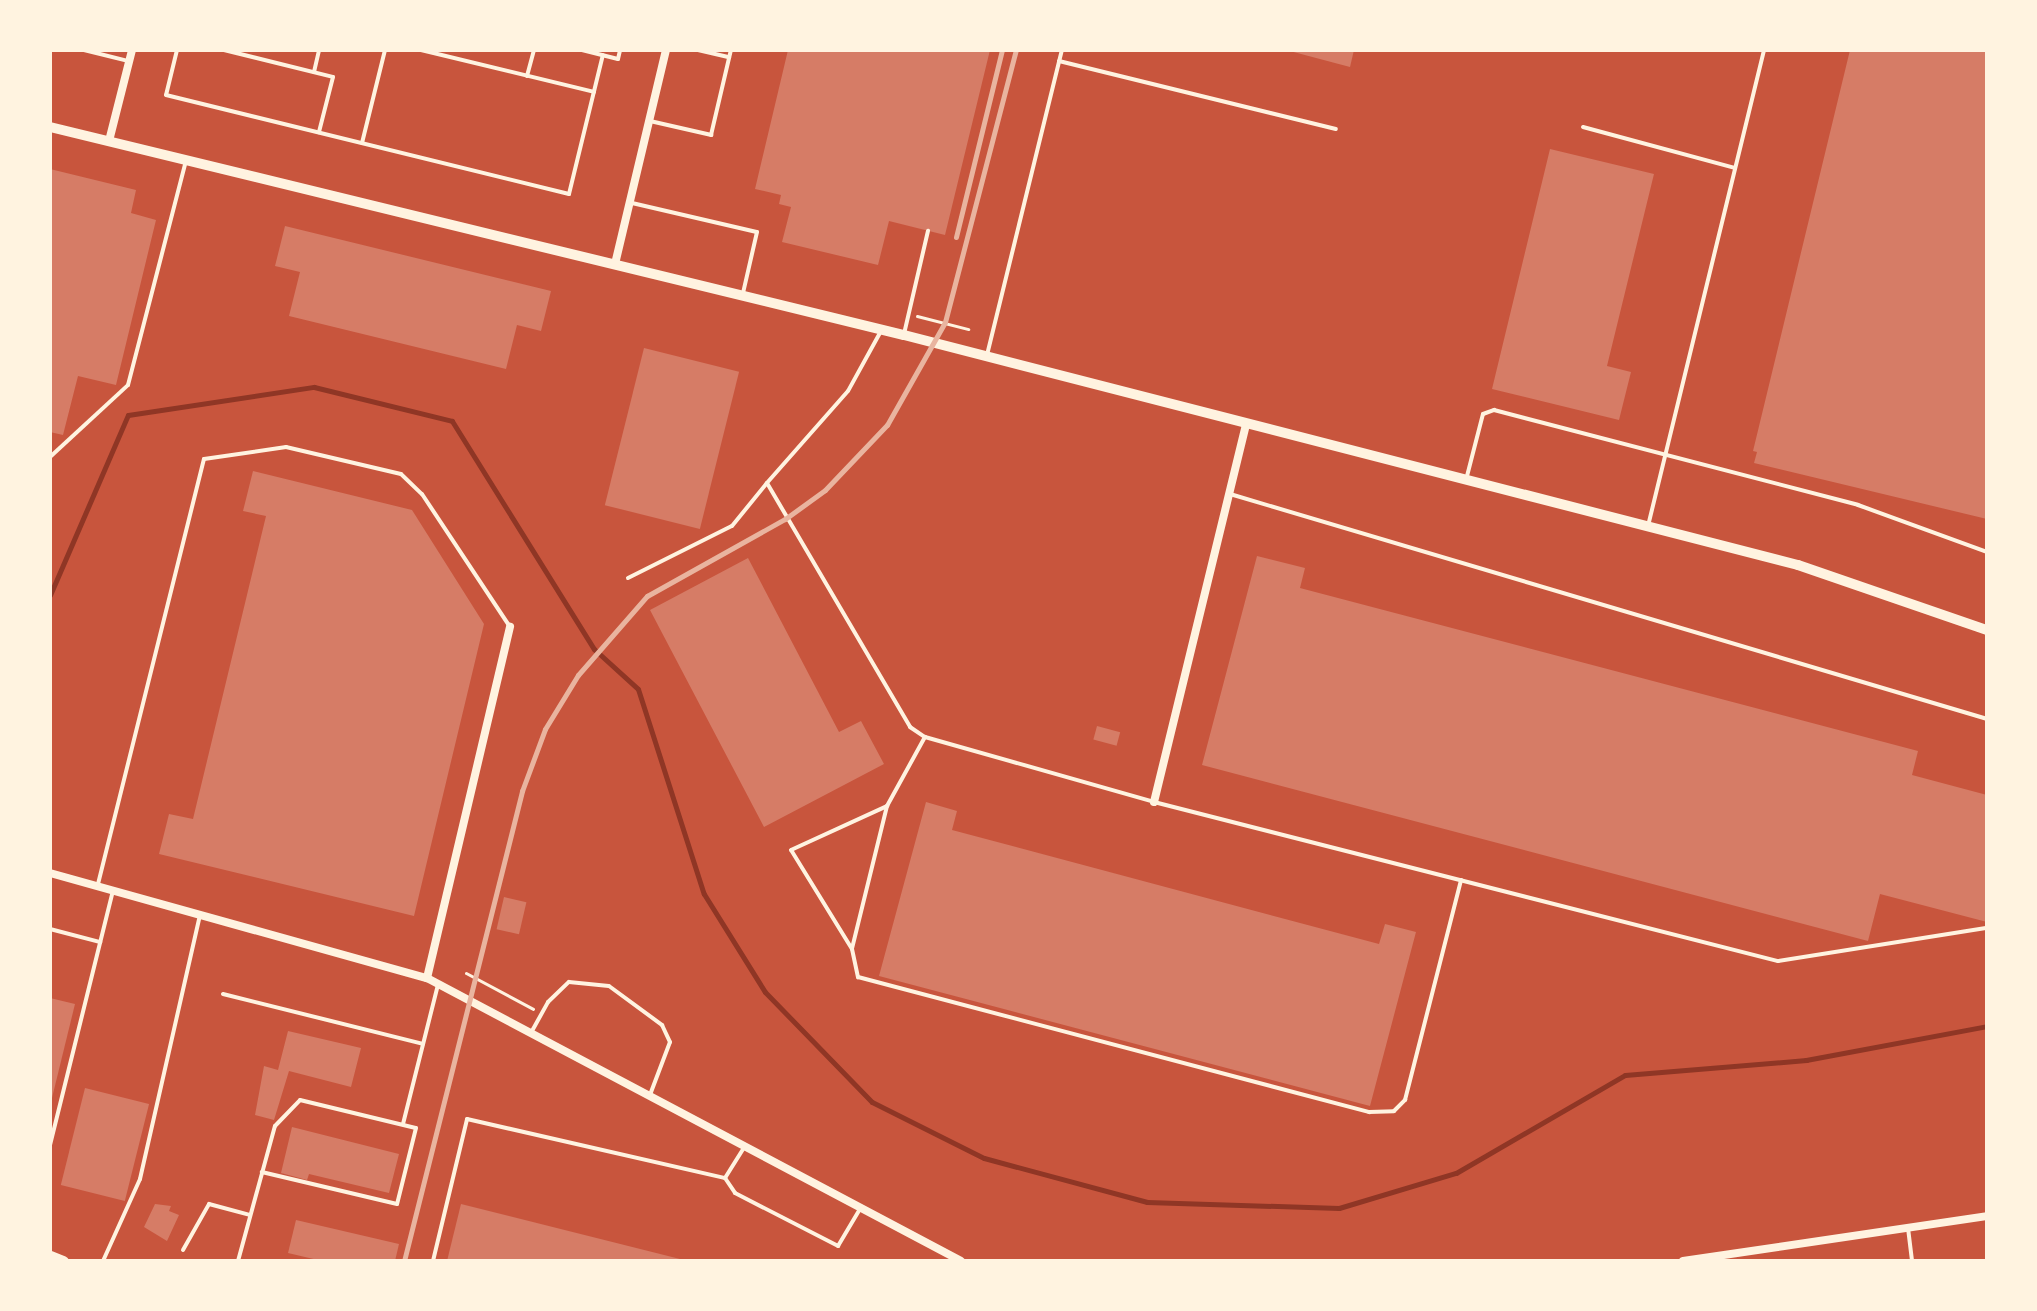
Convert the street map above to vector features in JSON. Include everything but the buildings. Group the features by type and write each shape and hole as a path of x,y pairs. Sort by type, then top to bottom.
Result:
{"main road":[{"path":"50,1256 63,1261"}],"street":[{"path":"109,141 132,50"},
{"path":"615,264 666,50"},
{"path":"50,127 882,329 1246,426 1798,565 1987,630"},
{"path":"1154,802 1246,426"},
{"path":"427,978 510,627"},
{"path":"50,873 427,978 961,1261"},
{"path":"1683,1261 1987,1216"}],"lane":[{"path":"84,50 129,61"},
{"path":"177,50 166,95 569,194 603,55"},
{"path":"224,50 333,77 319,133"},
{"path":"314,72 319,50"},
{"path":"362,143 385,50"},
{"path":"421,50 594,92"},
{"path":"527,76 534,50"},
{"path":"582,50 618,59 620,50"},
{"path":"698,50 729,57"},
{"path":"649,121 711,135 731,50"},
{"path":"987,356 1062,50"},
{"path":"1647,529 1764,50"},
{"path":"1059,61 1336,129"},
{"path":"1583,127 1735,168"},
{"path":"50,457 128,385 187,160"},
{"path":"630,202 757,232 742,295"},
{"path":"904,335 928,231"},
{"path":"628,578 732,526 848,391 882,329"},
{"path":"1465,482 1483,414 1494,410 1858,505 1987,552"},
{"path":"98,886 204,459 286,447 401,474 422,494 510,627"},
{"path":"767,483 910,727 925,737 1154,802 1778,961 1987,928"},
{"path":"1229,494 1987,719"},
{"path":"852,949 887,806 925,737"},
{"path":"887,806 791,850 852,949 858,977 1369,1112 1394,1111 1405,1100 1461,880"},
{"path":"50,1145 113,891"},
{"path":"103,1261 140,1179 200,915"},
{"path":"50,929 100,942"},
{"path":"532,1031 560,988 579,980 609,986 645,1009 662,1025 670,1042 650,1095"},
{"path":"402,1125 438,983"},
{"path":"223,994 423,1044"},
{"path":"238,1261 250,1215 262,1172 275,1126 300,1100 416,1128 397,1204 262,1172"},
{"path":"433,1261 467,1119 725,1178 735,1193 838,1246 860,1209"},
{"path":"725,1178 745,1145"},
{"path":"183,1250 209,1204 250,1215"},
{"path":"1908,1228 1912,1261"}],"path":[{"path":"909,314 968,329"},
{"path":"466,973 541,1015"}],"waterway":[{"path":"50,595 128,415 314,387 452,421 594,649 638,689 704,894 765,992 872,1102 984,1158 1147,1202 1339,1208 1456,1173 1625,1075 1806,1060 1987,1026"}],"railway":[{"path":"956,237 1002,50"},
{"path":"404,1261 522,791 545,729 578,675 647,596 785,519 825,490 887,425 945,322 1016,50"}]}
